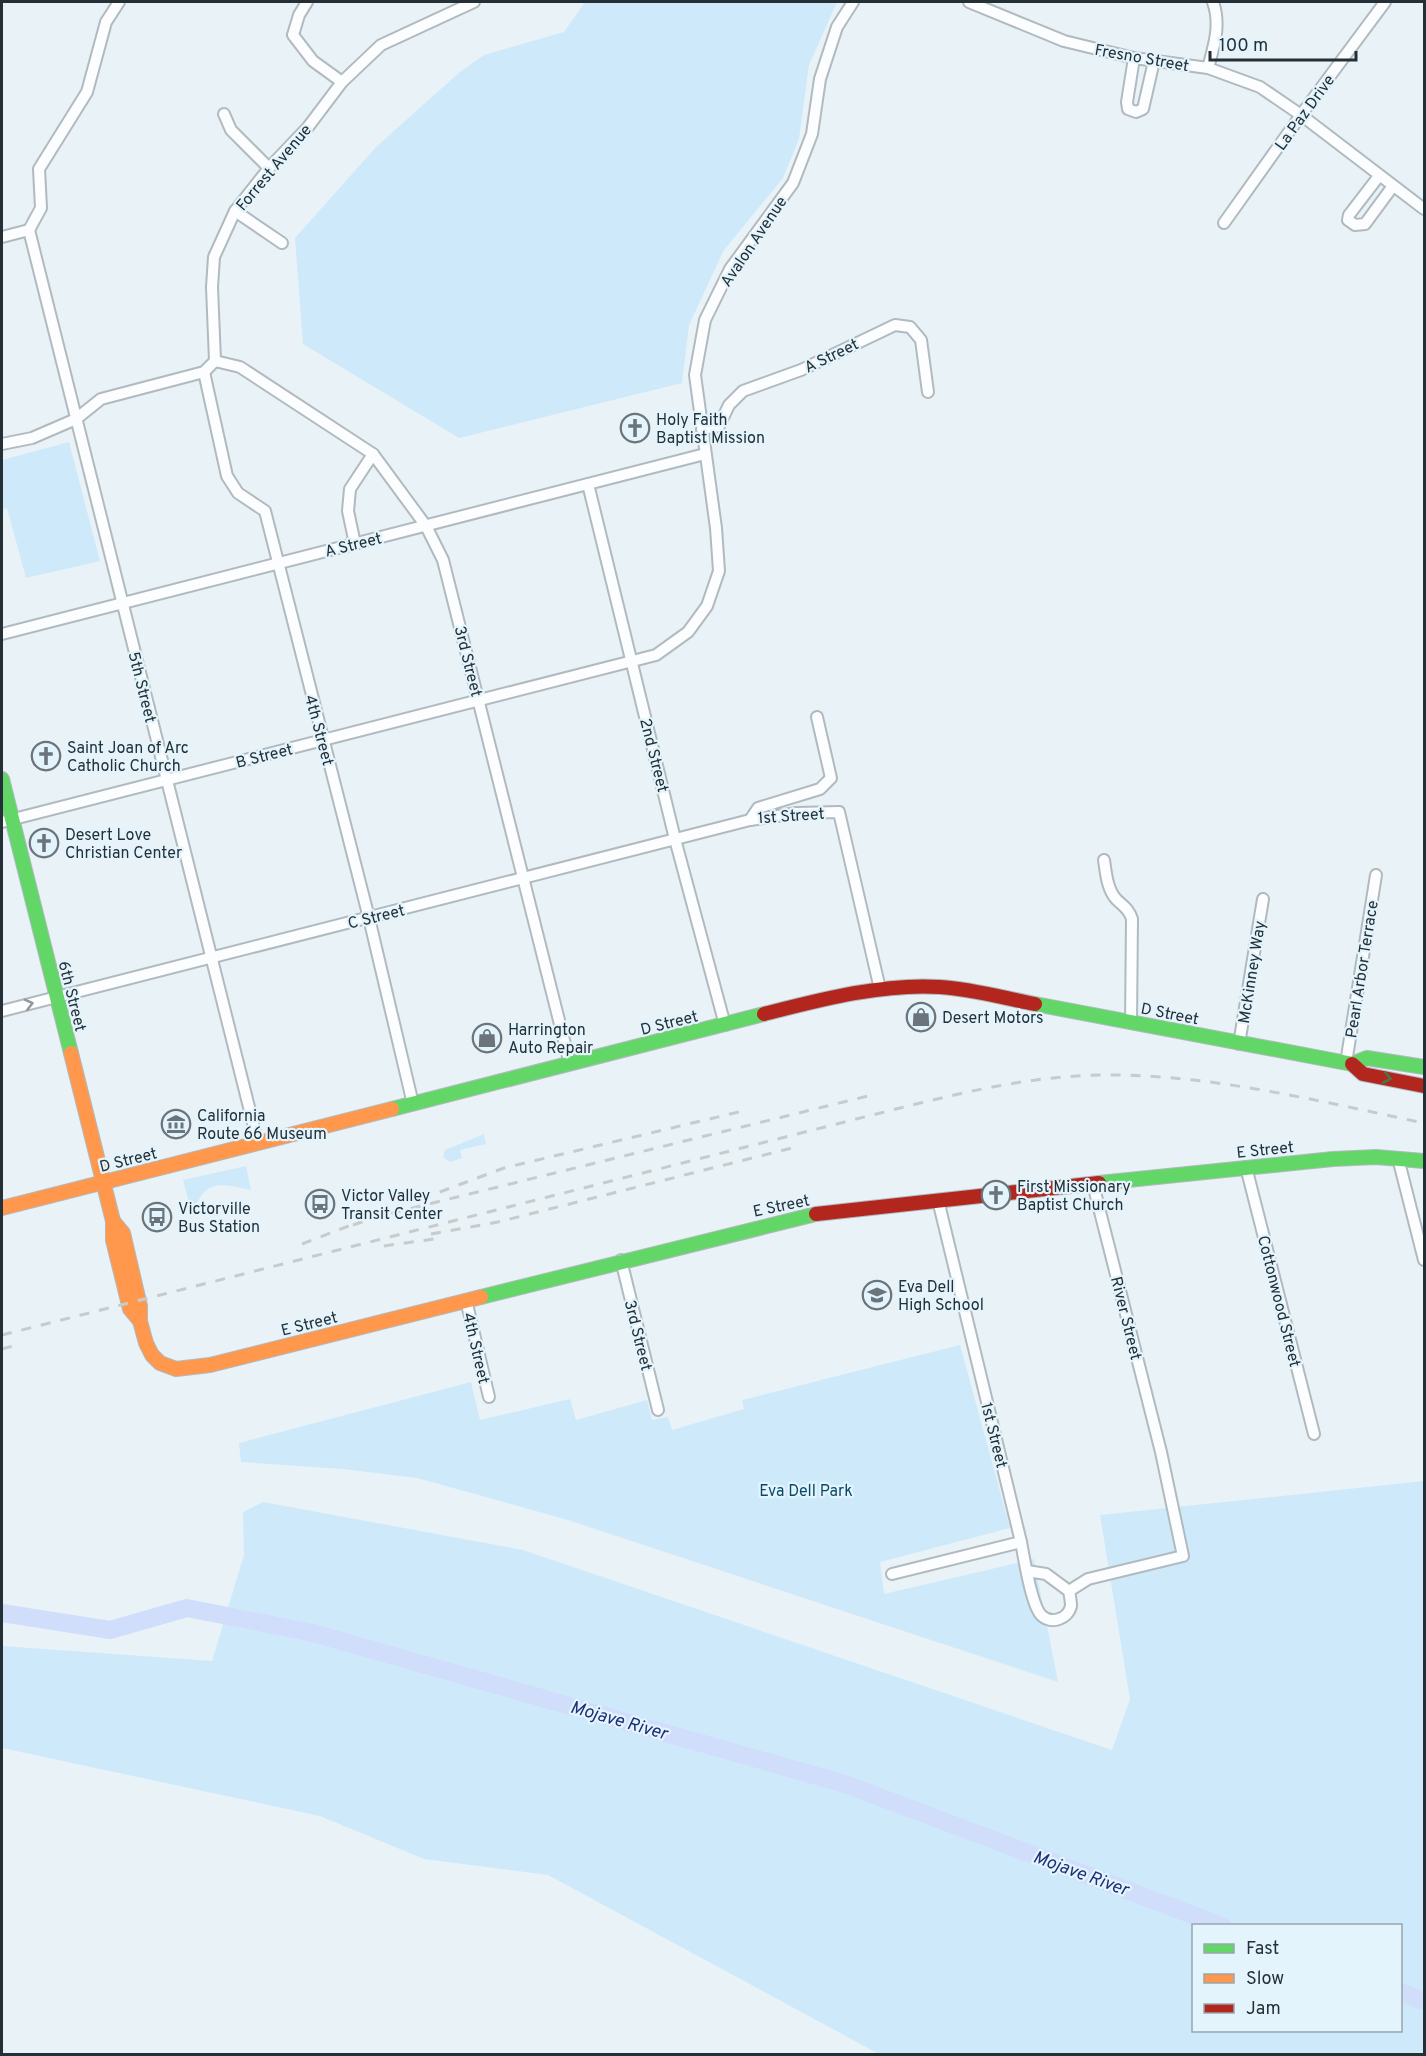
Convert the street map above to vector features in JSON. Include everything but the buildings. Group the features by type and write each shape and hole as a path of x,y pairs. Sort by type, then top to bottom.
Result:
{"street":[{"path":"2,237 29,230 41,208 39,169 87,92 106,22 119,2"},
{"path":"307,2 299,15 293,35 313,61 342,82"},
{"name":"Forrest Avenue","path":"215,361 212,287 214,257 235,210 269,168 308,127 342,82 381,45 474,2"},
{"name":"Avalon Avenue","path":"631,661 656,655 688,632 706,606 713,589 719,571 717,528 695,375 705,320 730,269 793,183 812,134 820,79 837,27 853,2"},
{"name":"Fresno Street","path":"969,2 1064,41 1134,58 1208,69 1260,87 1301,115 1425,209"},
{"path":"1208,69 1216,39 1216,11 1213,2"},
{"name":"La Paz Drive","path":"1224,223 1385,2"},
{"path":"1134,58 1127,102 1128,109 1136,112 1143,109 1154,61"},
{"path":"224,114 231,130 269,168"},
{"path":"1379,176 1349,215 1348,220 1355,225 1365,224 1393,186"},
{"path":"235,210 282,243"},
{"name":"5th Street","path":"29,230 258,1143"},
{"name":"A Street","path":"702,429 719,426 729,405 743,391 801,370 895,325 910,327 921,340 928,392"},
{"path":"2,444 32,438 76,419 101,399 204,372 215,361"},
{"name":"3rd Street","path":"215,361 240,368 373,454 426,526 443,560 570,1064"},
{"name":"4th Street","path":"204,372 227,476 238,493 265,512 369,918 413,1104"},
{"path":"355,544 348,511 350,489 373,454"},
{"name":"A Street","path":"2,634 705,454"},
{"name":"2nd Street","path":"588,484 675,839 725,1025"},
{"name":"B Street","path":"7,821 631,661"},
{"name":"1st Street","path":"750,820 758,808 820,789 831,778 817,717"},
{"name":"6th Street","path":"2,779 7,821 56,998 113,1221 113,1240 130,1309 140,1321 149,1350 160,1363"},
{"name":"1st Street","path":"750,820 797,813 839,812 880,989"},
{"name":"C Street","path":"2,1011 750,820"},
{"path":"1104,860 1107,880 1114,897 1130,911 1132,918 1131,1023"},
{"name":"Pearl Arbor Terrace","path":"1349,1064 1376,874"},
{"name":"McKinney Way","path":"1239,1044 1263,899"},
{"name":"D Street","path":"2,1208 815,1001 880,989 923,987 970,991 1349,1064 1363,1074 1425,1086"},
{"name":"D Street","path":"1349,1064 1367,1058 1425,1067"},
{"name":"E Street","path":"160,1363 176,1369 194,1368 802,1216 1353,1157 1425,1161"},
{"path":"1398,1158 1425,1260"},
{"name":"Cottonwood Street","path":"1246,1167 1314,1434"},
{"name":"River Street","path":"1069,1591 1088,1579 1183,1556 1161,1452 1093,1184"},
{"name":"1st Street","path":"938,1200 1033,1596 1041,1615 1050,1620 1059,1620 1069,1611 1071,1604 1069,1591"},
{"name":"3rd Street","path":"621,1260 658,1410"},
{"name":"4th Street","path":"466,1299 489,1397"},
{"path":"892,1574 1021,1542"},
{"path":"1027,1571 1046,1574 1069,1591"}],"green space":[{"path":"585,2 837,2 809,65 799,139 783,178 724,250 689,325 682,383 459,438 303,344 295,238 377,146 461,71 484,55 564,32"},
{"path":"69,442 100,561 26,578 7,508 2,509 2,460"},
{"path":"484,1134 486,1144 460,1150 462,1158 450,1162 443,1157 445,1150"},
{"path":"246,1166 251,1190 224,1185 210,1188 204,1193 194,1210 191,1210 183,1180"},
{"name":"Eva Dell Park","path":"960,1345 1010,1528 880,1562 884,1594 1034,1559 1058,1682 568,1520 417,1478 343,1469 241,1462 239,1443 471,1382 480,1420 570,1399 576,1420 647,1400 652,1420 668,1417 672,1430 744,1409 742,1400"},
{"path":"1424,1481 1424,2054 879,2054 548,1875 424,1859 320,1816 2,1748 2,1646 212,1661 244,1555 243,1512 263,1502 523,1550 1112,1750 1130,1699 1100,1515"}],"waterway":[{"name":"Mojave River","path":"2,1613 110,1630 187,1608 313,1633 845,1784 1217,1924"},
{"name":"Mojave River","path":"1402,1993 1424,2001"}],"railway":[{"path":"2,1335 896,1109 972,1091 1049,1078 1102,1075 1183,1079 1264,1090 1424,1123"},
{"path":"353,1225 384,1215 876,1094"},
{"path":"421,1199 504,1168 747,1110"},
{"path":"431,1234 498,1222 792,1148"},
{"path":"302,1244 359,1222"},
{"path":"384,1246 441,1238"},
{"path":"2,1349 13,1346"}],"traffic: fast":[{"path":"2,779 71,1053"},
{"path":"1035,1004 1352,1064 1367,1058 1424,1067"},
{"path":"392,1109 764,1014"},
{"path":"1099,1183 1333,1159 1376,1157 1424,1161"},
{"path":"481,1297 816,1214"}],"traffic: slow":[{"path":"71,1053 113,1221 113,1240 130,1309 140,1321"},
{"path":"2,1208 392,1109"},
{"path":"113,1221 123,1233 146,1343 152,1355 160,1363 176,1369 210,1365 481,1297"}],"traffic: jam":[{"path":"764,1014 851,994 918,986 964,990 1035,1004"},
{"path":"1352,1064 1363,1074 1424,1086"},
{"path":"816,1214 1099,1183"}],"place":[{"name":"Holy Faith Baptist Mission","path":"635,428"},
{"name":"Saint Joan of Arc Catholic Church","path":"46,756"},
{"name":"Desert Love Christian Center","path":"44,843"},
{"name":"Desert Motors","path":"921,1017"},
{"name":"Harrington Auto Repair","path":"487,1038"},
{"name":"California Route 66 Museum","path":"176,1124"},
{"name":"First Missionary Baptist Church","path":"996,1195"},
{"name":"Victor Valley Transit Center","path":"320,1204"},
{"name":"Victorville Bus Station","path":"157,1217"},
{"name":"Eva Dell High School","path":"877,1295"}]}
